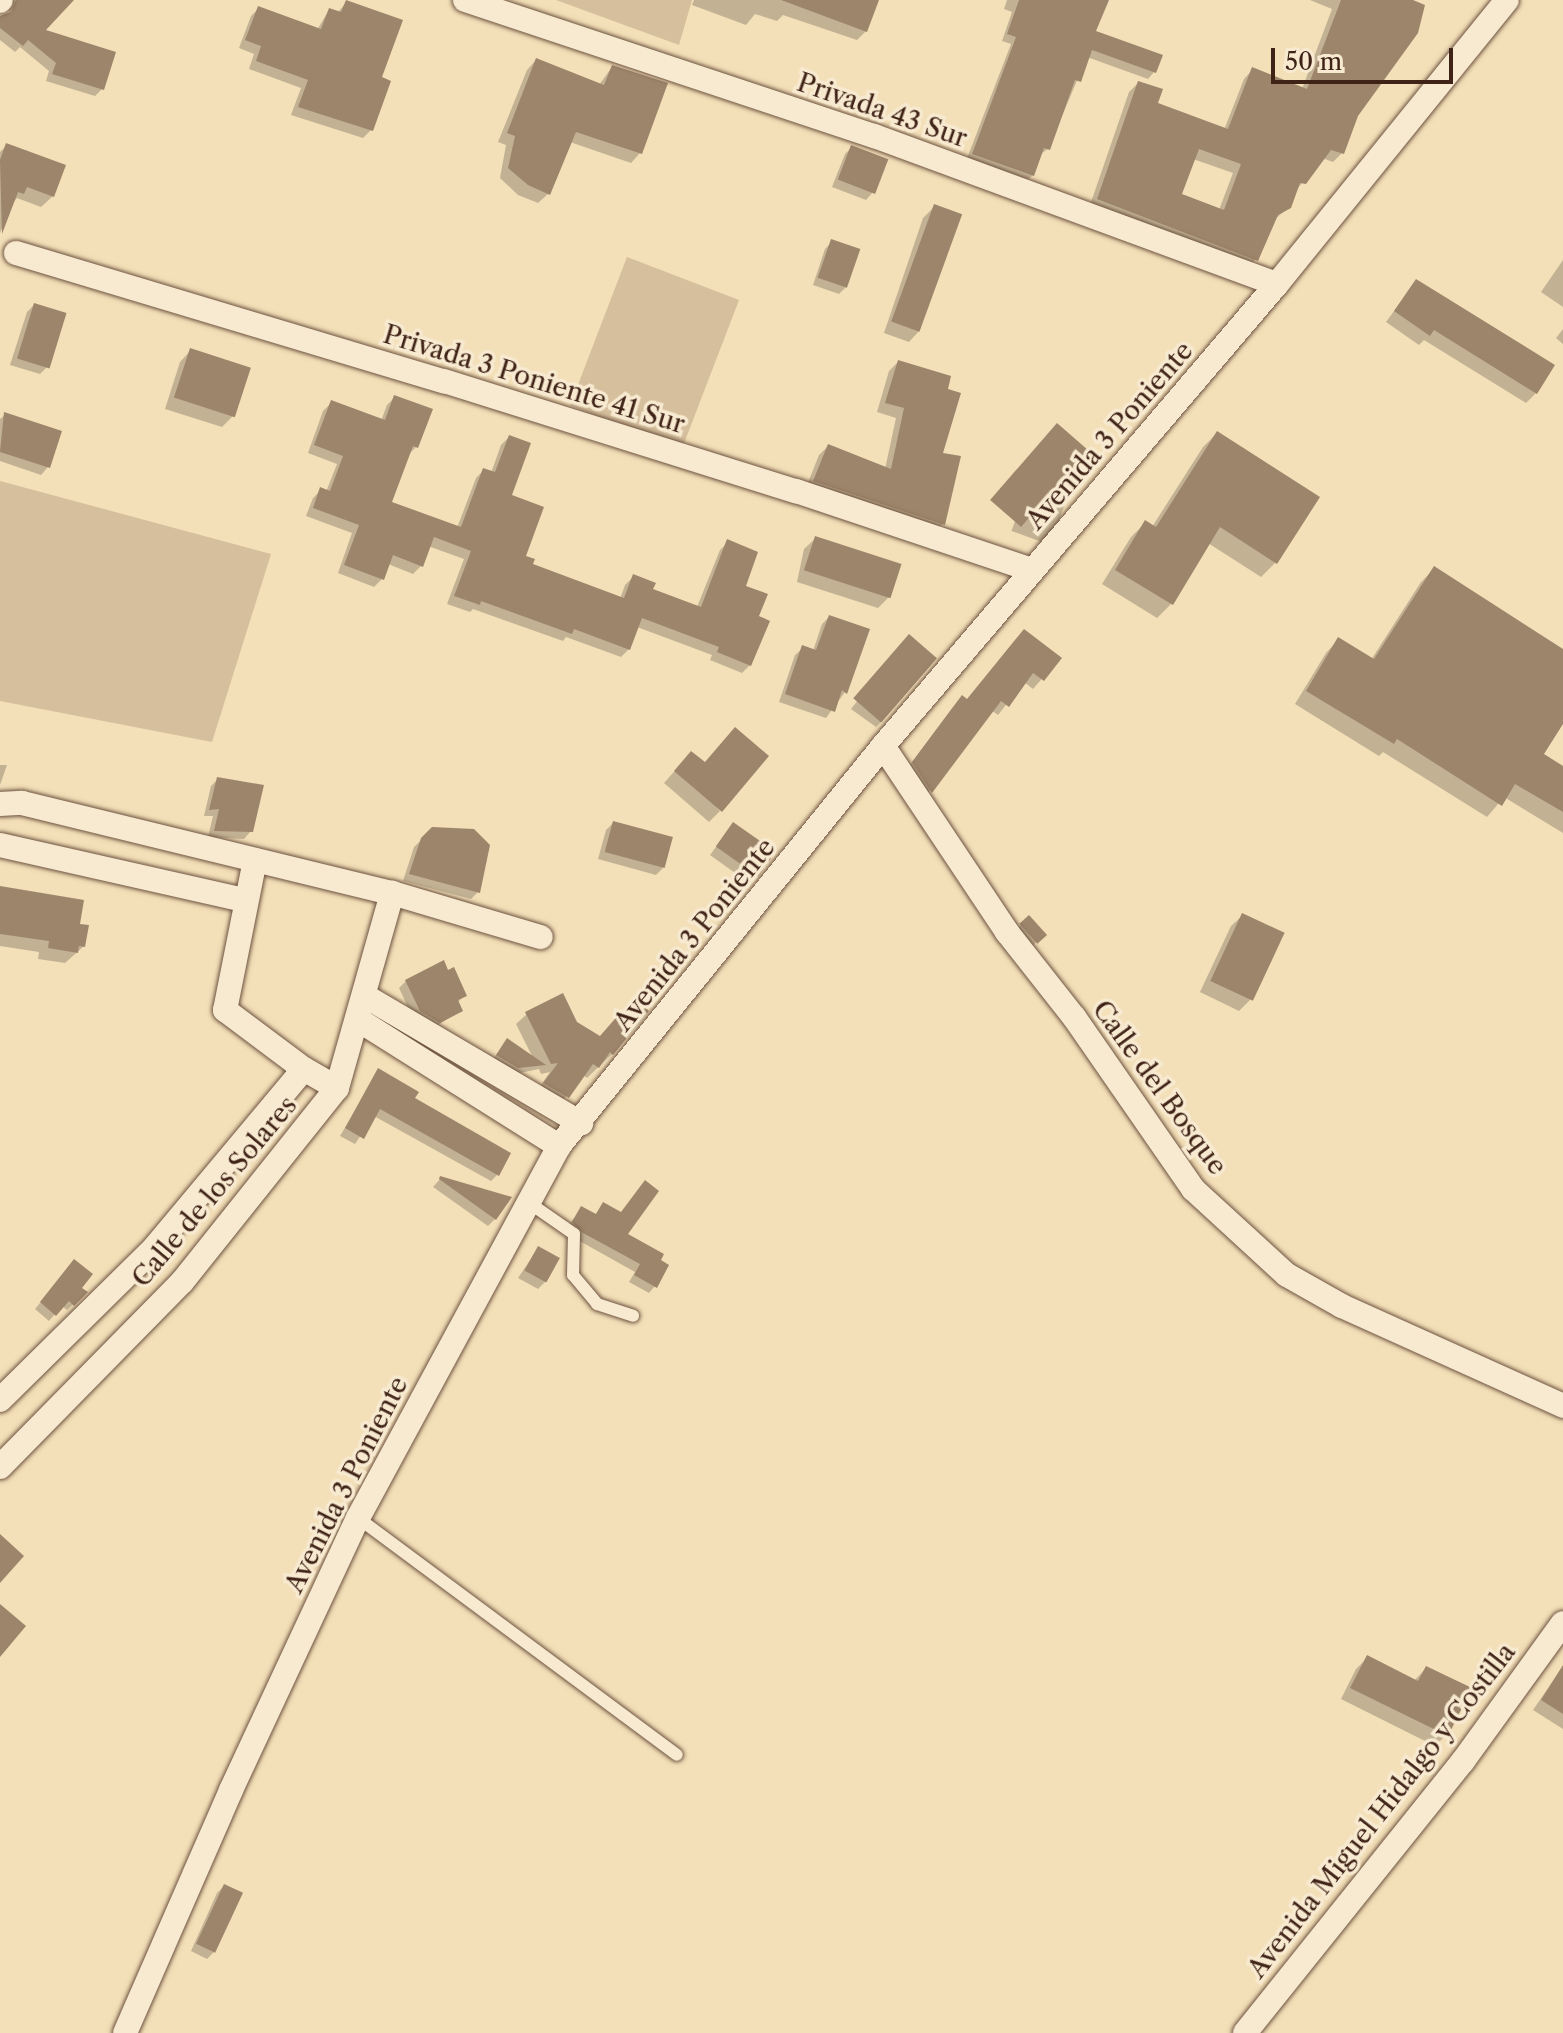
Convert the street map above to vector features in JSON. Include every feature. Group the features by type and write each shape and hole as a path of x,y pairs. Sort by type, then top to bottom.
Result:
{"street":[{"name":"Privada 43 Sur","path":"465,0 874,136 1277,284"},
{"name":"Avenida 3 Poniente","path":"125,2033 231,1790 358,1518 559,1146 581,1123 883,746 1277,284 1507,0"},
{"name":"Privada 3 Poniente 41 Sur","path":"16,253 473,390 796,491 1032,570"},
{"name":"Calle del Bosque","path":"883,746 1007,932 1074,1017 1193,1189 1287,1275 1342,1306 1563,1406"},
{"path":"0,804 22,803 392,893 541,937"},
{"path":"0,845 244,900"},
{"name":"Calle de los Solares","path":"255,860 244,900 225,1010 304,1069 337,1088"},
{"name":"Calle de los Solares","path":"0,1467 35,1428 182,1282 337,1088 392,893"},
{"path":"365,996 581,1123"},
{"path":"357,1019 559,1146"},
{"name":"Calle de los Solares","path":"0,1400 155,1247 304,1069"},
{"path":"0,1400 35,1428"},
{"name":"Avenida Miguel Hidalgo y Costilla","path":"1245,2033 1463,1761 1563,1623"}],"lane":[{"path":"528,1202 574,1234 573,1275 597,1304 633,1316"},
{"path":"358,1518 677,1755"}],"shaded area":[{"path":"556,0 692,0 679,45"},
{"path":"627,257 739,300 682,448 570,405"},
{"path":"0,481 271,554 212,742 0,701"}],"building":[{"path":"16,0 74,0 46,30 116,52 104,90 52,74 56,63 28,40 23,46 0,28 0,16 11,12"},
{"path":"346,0 403,20 382,77 391,81 373,131 298,107 308,80 256,61 261,46 245,40 258,6 321,29 329,8 341,12"},
{"path":"781,0 879,0 867,32"},
{"path":"1019,0 1109,0 1096,31 1163,55 1156,73 1092,50 1081,82 1075,80 1050,150 1044,148 1034,176 972,154 1016,37 1007,34"},
{"path":"1341,0 1413,0 1425,5 1418,33 1358,116 1344,154 1331,150 1306,184 1300,183 1291,208 1278,215 1258,261 1097,199 1138,81 1163,89 1158,103 1228,129 1252,67 1307,89","holes":["1199,149 1241,164 1224,210 1182,194"]},
{"path":"536,58 604,85 612,65 668,83 642,154 576,132 550,195 528,185 508,168 515,136 507,133"},
{"path":"6,143 66,165 54,197 27,187 24,194 18,192 2,234 0,160"},
{"path":"851,145 888,159 875,194 838,180"},
{"path":"934,204 962,214 919,332 891,321"},
{"path":"831,239 860,249 847,288 818,278"},
{"path":"1416,279 1555,365 1537,394 1434,330 1430,336 1394,311"},
{"path":"34,303 67,313 50,368 17,358"},
{"path":"190,348 251,368 235,417 174,397"},
{"path":"898,360 951,376 948,389 961,393 943,453 961,456 945,525 813,481 828,444 891,469 904,408 885,403"},
{"path":"394,395 433,409 418,448 413,446 392,502 461,527 483,468 495,472 509,435 531,443 512,495 544,507 526,556 535,559 533,564 624,598 633,574 656,583 653,589 701,607 727,539 758,552 746,586 768,594 759,616 770,621 751,666 717,652 719,647 642,618 630,650 574,629 572,634 481,601 480,605 454,596 471,551 434,537 423,567 393,555 384,580 344,565 359,525 313,508 320,487 330,491 343,456 314,445 331,400 385,420"},
{"path":"4,412 62,431 50,468 0,452"},
{"path":"1057,423 1088,450 1021,527 990,500"},
{"path":"1217,431 1320,497 1277,564 1220,527 1173,605 1115,570 1145,520 1156,527"},
{"path":"815,536 902,564 890,598 804,570"},
{"path":"1434,566 1563,649 1563,724 1544,754 1563,766 1563,812 1515,784 1502,806 1397,739 1394,744 1306,691 1338,637 1374,659"},
{"path":"829,615 870,629 847,694 842,690 835,712 785,694 802,645 816,650"},
{"path":"1024,629 1062,658 1044,681 1033,673 1009,707 1001,701 932,793 912,762 962,695 967,699"},
{"path":"909,634 937,658 881,722 853,698"},
{"path":"735,727 769,756 722,812 674,771 691,751 705,762"},
{"path":"217,777 264,785 253,832 214,831 219,809 209,810"},
{"path":"613,821 673,837 665,868 605,852"},
{"path":"733,822 776,852 758,876 716,847"},
{"path":"432,827 474,829 490,845 480,893 409,874 421,838"},
{"path":"0,886 84,900 80,924 89,925 85,947 79,946 78,953 48,948 49,941 0,934"},
{"path":"1242,913 1285,933 1253,1001 1210,981"},
{"path":"1029,915 1047,935 1037,944 1019,924"},
{"path":"444,960 448,970 454,967 467,996 458,1000 463,1011 440,1023 420,1011 405,980"},
{"path":"563,993 577,1022 600,1036 634,997 649,1011 613,1055 610,1052 599,1068 593,1064 569,1098 543,1083 558,1063 551,1064 525,1012"},
{"path":"507,1038 546,1065 518,1068 496,1055"},
{"path":"378,1068 419,1092 415,1098 511,1153 499,1176 380,1109 364,1139 345,1128"},
{"path":"440,1176 512,1197 496,1220 439,1179"},
{"path":"645,1180 659,1191 628,1234 664,1254 661,1260 669,1265 657,1288 634,1275 640,1264 583,1233 572,1222 581,1206 596,1214 603,1202 621,1212"},
{"path":"538,1246 560,1258 546,1283 524,1270"},
{"path":"74,1259 93,1274 82,1288 88,1292 74,1306 69,1301 56,1316 40,1302"},
{"path":"0,1534 24,1556 0,1583"},
{"path":"0,1604 26,1626 0,1657"},
{"path":"1367,1655 1418,1681 1426,1666 1472,1688 1448,1736 1350,1688"},
{"path":"1563,1665 1563,1714 1541,1700"},
{"path":"224,1884 243,1893 215,1953 196,1944"}]}
